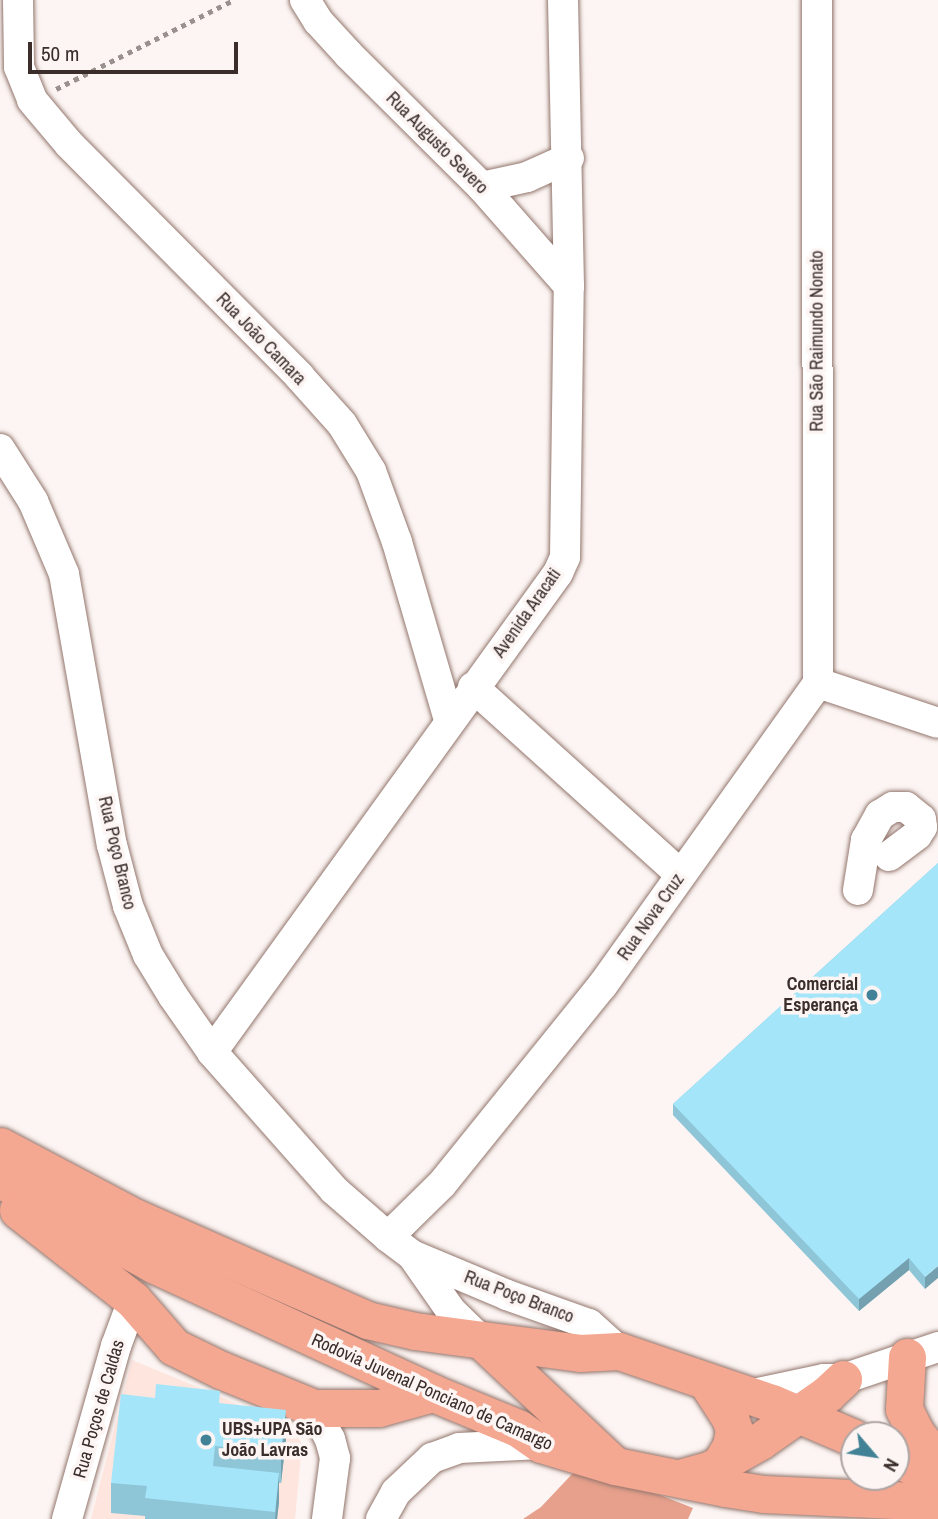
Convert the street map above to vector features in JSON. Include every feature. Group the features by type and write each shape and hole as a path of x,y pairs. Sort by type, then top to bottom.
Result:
{"main road":[{"path":"0,1146 89,1195 246,1268 367,1320 415,1331 580,1353 619,1351 750,1395 840,1432"},
{"name":"Rodovia Juvenal Ponciano de Camargo","path":"0,1179 155,1265 433,1393 518,1428 541,1444 615,1466 764,1494 916,1501 938,1507"},
{"path":"0,1195 133,1300 174,1347 314,1408 379,1408 433,1393"},
{"path":"133,1300 155,1265 174,1257 193,1259 226,1272 246,1268"},
{"path":"481,1340 597,1446 615,1466"},
{"path":"923,1352 904,1409 915,1432 933,1455 938,1477"},
{"path":"679,1478 709,1470 720,1464 799,1413 843,1379"},
{"path":"706,1381 730,1418 734,1430 731,1446 720,1464"},
{"path":"910,1465 938,1477"}],"street":[{"name":"Rua João Camara","path":"18,0 19,68 32,100 69,144 299,376 342,424 375,483 397,542 449,720"},
{"name":"Rua Augusto Severo","path":"305,0 318,21 349,55 482,187 569,286"},
{"name":"Avenida Aracati","path":"212,1052 449,720 558,573 565,557 569,158 564,0"},
{"name":"Rua São Raimundo Nonato","path":"817,0 818,683"},
{"path":"482,187 527,177 569,158"},
{"name":"Rua Poço Branco","path":"0,449 33,500 64,574 112,845 128,906 148,955 212,1052 334,1190 412,1255 507,1295 589,1324 619,1351"},
{"path":"818,683 938,723"},
{"name":"Rua Nova Cruz","path":"388,1237 442,1184 568,1028 818,683"},
{"path":"473,687 681,875"},
{"path":"858,890 866,839 880,815 893,807 906,807 921,819 922,827 917,835 889,856"},
{"name":"Rua Poço Branco","path":"412,1255 451,1311 481,1340"},
{"name":"Rua Poços de Caldas","path":"67,1519 116,1346 133,1300"},
{"path":"750,1395 843,1379 923,1352"},
{"path":"314,1408 330,1439 335,1458 327,1519"},
{"path":"381,1519 396,1492 432,1458 470,1447 541,1444"}],"path":[{"path":"32,100 234,0"}],"shaded area":[{"name":"UBS+UPA São João Lavras","path":"132,1360 290,1429 302,1444 295,1519 91,1519"},
{"path":"574,1472 660,1495 693,1508 688,1519 523,1519 541,1507"}],"building":[{"name":"Comercial Esperança","path":"938,863 938,1266 925,1277 909,1258 859,1299 673,1104"},
{"name":"UBS+UPA São João Lavras","path":"156,1384 220,1391 219,1403 286,1410 281,1453 215,1446 213,1466 279,1473 275,1512 145,1498 147,1486 111,1483 121,1394 155,1398"}],"place":[{"name":"Comercial Esperança","path":"872,995"},
{"name":"UBS+UPA São João Lavras","path":"206,1440"}]}
